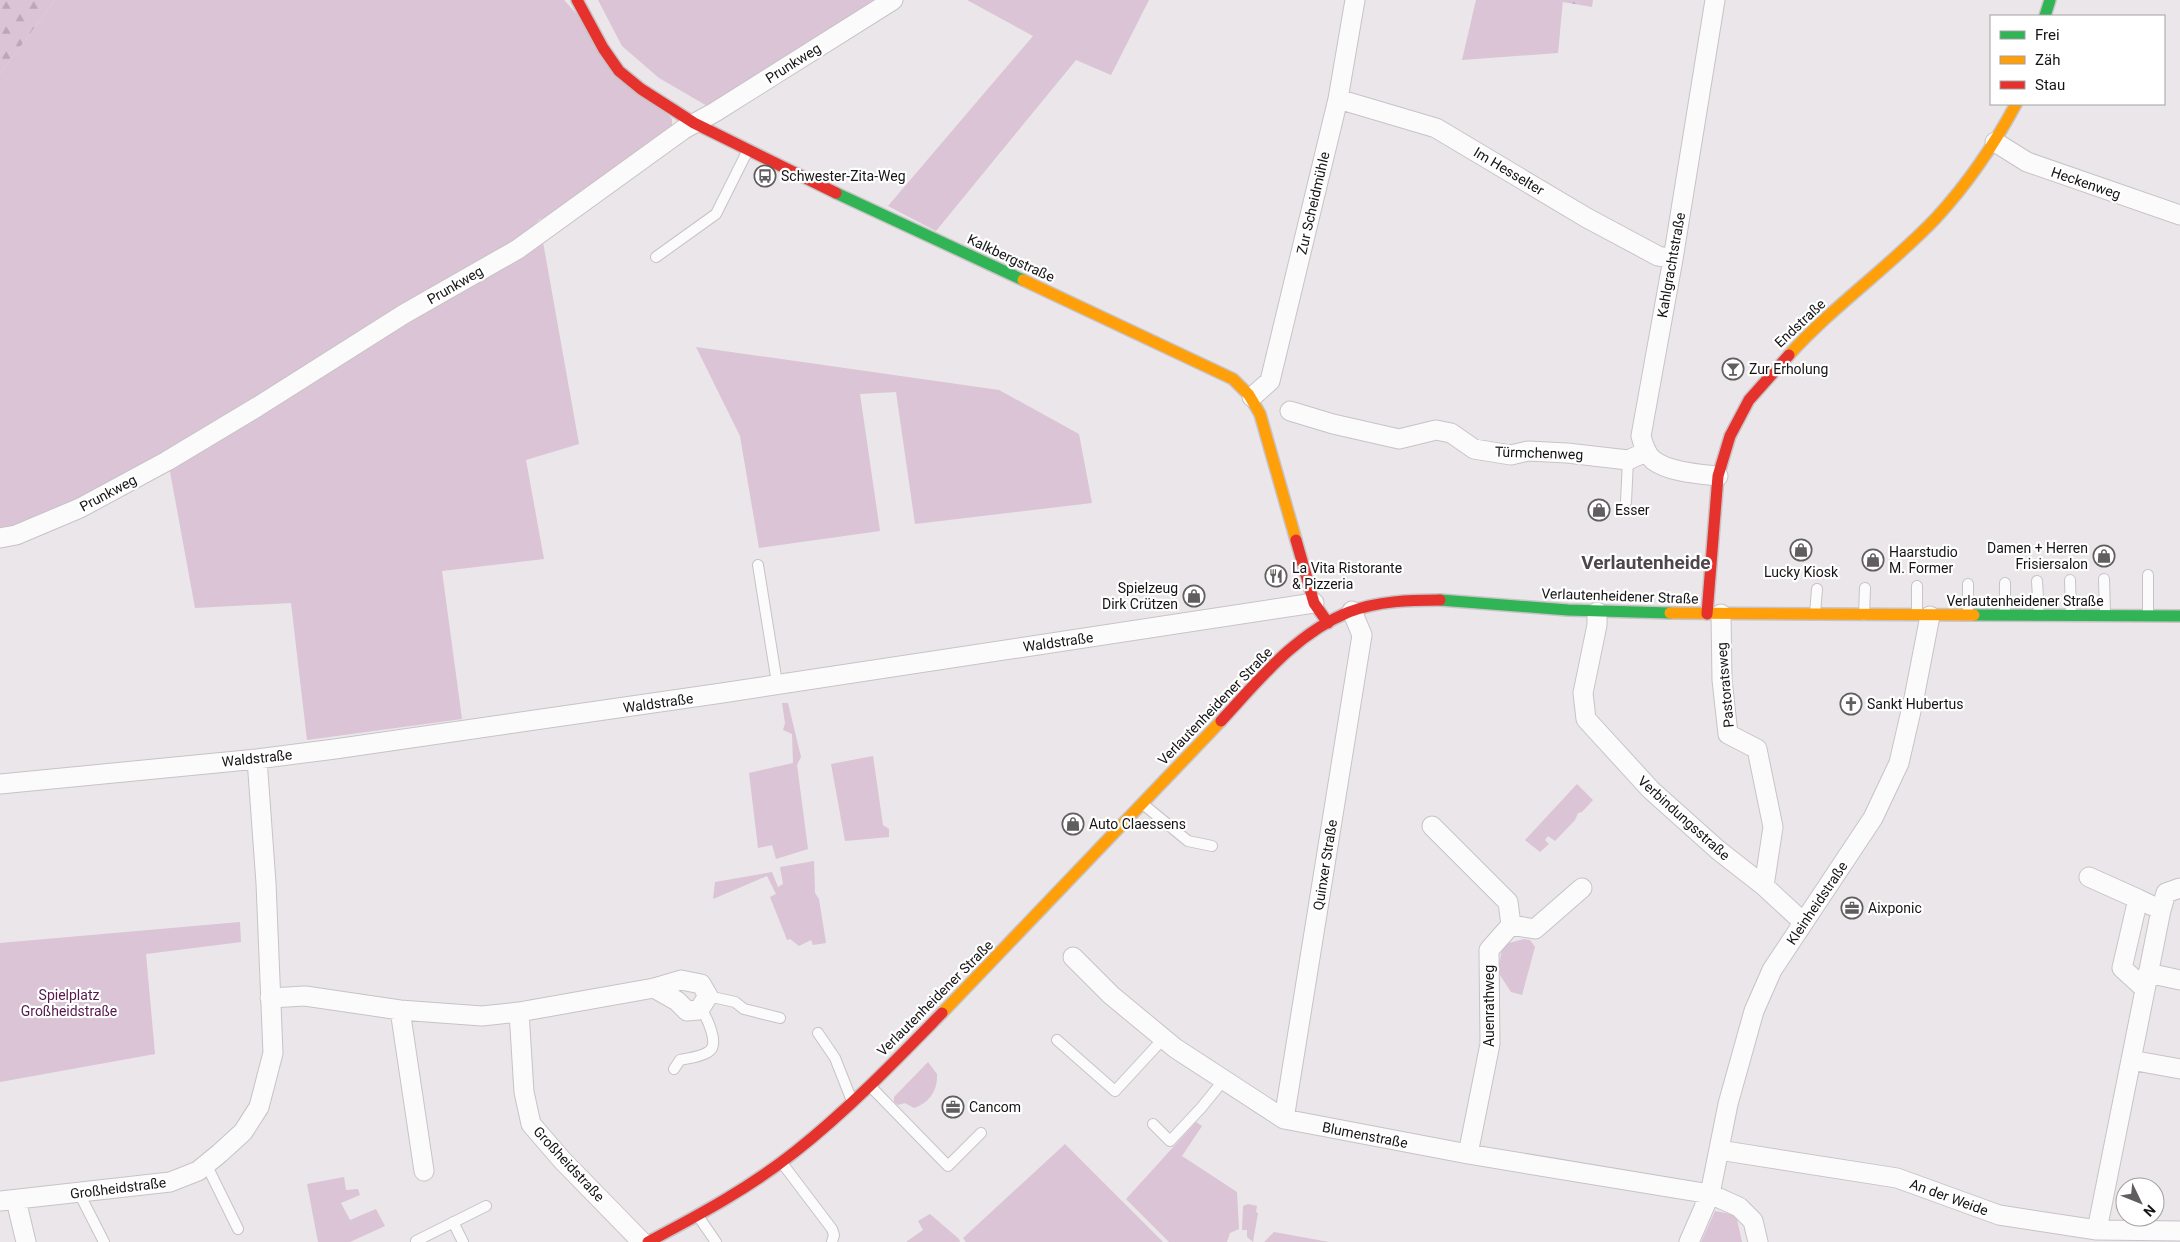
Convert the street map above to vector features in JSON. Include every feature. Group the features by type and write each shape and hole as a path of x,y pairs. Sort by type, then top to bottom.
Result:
{"main road":[{"name":"Kalkbergstraße","path":"577,0 603,48 619,71 694,123 748,151 1232,379 1252,397 1260,414 1314,603 1328,623"},
{"path":"2045,15 2050,0"},
{"name":"Endstraße","path":"1714,614 1718,476 1730,436 1755,393 1796,347 1936,218 1965,185 1995,142 2015,105"},
{"name":"Verlautenheidener Straße","path":"648,1242 698,1215 781,1162 852,1102 941,1014 1143,804 1258,680 1304,640 1328,623 1352,611 1372,606 1410,601 1454,600 1536,609 1596,612 1864,616 2180,616"}],"street":[{"name":"Prunkweg","path":"0,538 16,535 80,508 175,456 404,314 518,249 684,128 715,112 893,0"},
{"name":"Zur Scheidmühle","path":"1252,397 1270,381 1338,99 1355,0"},
{"name":"Kahlgrachtstraße","path":"1646,452 1641,436 1642,424 1672,259 1715,0"},
{"name":"Im Hesselter","path":"1338,99 1436,128 1587,218 1658,256 1672,259"},
{"name":"Heckenweg","path":"1995,142 2027,162 2180,215"},
{"name":"Türmchenweg","path":"1290,411 1333,424 1399,439 1436,430 1451,433 1474,450 1511,454 1528,451 1567,453 1628,460"},
{"path":"1628,460 1646,452 1652,460 1662,465 1696,474 1718,476"},
{"name":"Waldstraße","path":"0,784 257,759 693,698 1314,603"},
{"name":"Quinxer Straße","path":"1284,1119 1362,635 1352,611"},
{"name":"Verbindungsstraße","path":"1596,612 1596,625 1583,693 1586,719 1651,790 1718,850 1764,886 1803,922"},
{"name":"Pastoratsweg","path":"1714,614 1728,734 1757,749 1773,827 1764,886"},
{"name":"Kleinheidstraße","path":"1690,1242 1710,1194 1728,1104 1754,1011 1772,970 1873,818 1899,763 1923,616"},
{"name":"Großheidstraße","path":"26,1242 8,1201 170,1182 198,1171 244,1132 259,1107 272,1053 266,883 257,759"},
{"path":"1432,826 1508,902 1511,925 1535,929 1582,888"},
{"path":"2089,878 2160,910"},
{"path":"2097,1230 2160,910 2166,893 2180,888"},
{"path":"2138,899 2122,968 2146,981 2180,980"},
{"name":"Auenrathweg","path":"1468,1154 1490,1044 1489,950 1511,925"},
{"name":"Blumenstraße","path":"1073,957 1111,995 1163,1039 1223,1081 1284,1119 1468,1154 1710,1194"},
{"path":"270,998 305,996 400,1010 482,1016 520,1012 654,988 681,980 701,984 704,1002 699,1010 687,1011 677,1001 654,988"},
{"path":"400,1010 424,1171"},
{"name":"Großheidstraße","path":"520,1012 524,1092 531,1124 562,1160 642,1242"},
{"path":"2131,1060 2180,1069"},
{"name":"An der Weide","path":"1719,1150 1897,1178 2000,1216 2097,1230 2180,1231"},
{"path":"1710,1194 1739,1207 1752,1221 1758,1242"}],"lane":[{"path":"656,257 716,214 748,151"},
{"path":"1626,502 1628,460"},
{"path":"758,565 777,684"},
{"path":"2148,575 2148,616"},
{"path":"2104,579 2105,616"},
{"path":"2070,580 2071,616"},
{"path":"2037,581 2039,616"},
{"path":"2005,583 2005,616"},
{"path":"1968,584 1968,616"},
{"path":"1917,586 1923,616"},
{"path":"1864,616 1865,588"},
{"path":"1815,615 1817,589"},
{"path":"1143,804 1188,841 1212,846"},
{"path":"674,1069 680,1060 708,1053 712,1049 714,1041 704,1002 736,1002 744,1009 780,1018"},
{"path":"818,1033 835,1058 852,1102"},
{"path":"1057,1040 1115,1091 1163,1039"},
{"path":"1153,1124 1170,1140 1201,1108 1223,1081"},
{"path":"869,1085 948,1166 980,1133"},
{"path":"781,1162 832,1229 834,1235 832,1242"},
{"path":"206,1164 238,1229"},
{"path":"79,1193 104,1242"},
{"path":"416,1241 486,1206"},
{"path":"698,1215 716,1242"},
{"path":"453,1222 463,1242"}],"green space":[{"path":"0,0 55,0 0,74"},
{"path":"55,0 564,0 672,119 672,126 559,215 540,219 515,245 241,409 78,502 0,532 0,74"},
{"path":"598,0 882,0 709,107 659,78 622,46"},
{"path":"967,0 1149,0 1111,75 1076,60 936,231 888,206 1033,36"},
{"path":"1476,0 1563,0 1558,53 1462,60"},
{"path":"1563,0 1593,0 1592,7 1563,2"},
{"path":"543,242 579,444 526,460 544,559 442,571 462,719 307,740 291,603 195,608 169,466 406,321"},
{"path":"696,347 999,390 1079,434 1092,503 915,524 896,392 860,394 880,531 759,548 740,436"},
{"path":"782,703 788,703 801,757 797,765 808,849 776,859 772,845 758,848 749,773 793,763 792,734 783,730 785,723"},
{"path":"873,756 883,825 889,829 889,837 845,841 831,764"},
{"path":"1577,784 1593,800 1582,812 1578,813 1575,820 1555,841 1548,836 1545,840 1549,844 1540,852 1525,840"},
{"path":"814,861 815,893 819,899 826,943 813,945 811,940 799,946 790,939 787,940 770,897 776,894 767,876 713,899 715,882 772,872 778,887 783,884 780,867"},
{"name":"Spielplatz Großheidstraße","path":"240,922 241,942 146,954 155,1054 0,1082 0,943"},
{"path":"1524,939 1530,940 1535,947 1522,995 1511,992 1498,972 1503,948 1509,943"},
{"path":"928,1062 937,1074 937,1080 934,1091 928,1100 914,1108 905,1103 898,1105 894,1102 894,1097"},
{"path":"1196,1122 1202,1126 1182,1156 1237,1192 1239,1229 1230,1233 1227,1242 1169,1242 1126,1199"},
{"path":"1065,1144 1163,1242 966,1242 963,1238"},
{"path":"344,1177 346,1190 358,1189 360,1195 341,1203 350,1220 376,1209 385,1226 350,1242 318,1242 307,1184"},
{"path":"1248,1204 1257,1206 1256,1212 1258,1213 1253,1242 1247,1237 1247,1230 1242,1230 1243,1206"},
{"path":"1715,1211 1736,1215 1742,1242 1701,1242"},
{"path":"930,1214 959,1239 960,1242 906,1242 923,1230 918,1221"},
{"path":"1274,1232 1329,1242 1264,1242"}],"traffic: fast":[{"path":"2045,15 2050,0"},
{"path":"836,193 1023,280"},
{"path":"1440,600 1568,610 1670,613"},
{"path":"1974,615 2180,616"}],"traffic: slow":[{"path":"1789,355 1825,319 1901,252 1937,217 1980,163 2015,105"},
{"path":"1023,280 1233,379 1249,395 1260,414 1296,540"},
{"path":"1670,613 1974,615"},
{"path":"942,1013 1221,721"}],"traffic: jam":[{"path":"577,0 603,48 619,71 641,89 694,123 836,193"},
{"path":"1707,614 1718,476 1730,436 1749,400 1789,355"},
{"path":"1296,540 1314,603 1328,623"},
{"path":"1221,721 1279,659 1312,632 1330,621 1371,605 1440,600"},
{"path":"648,1242 743,1188 796,1151 853,1101 942,1013"}],"place":[{"name":"Schwester-Zita-Weg","path":"765,176"},
{"name":"Zur Erholung","path":"1733,369"},
{"name":"Esser","path":"1599,510"},
{"name":"Lucky Kiosk","path":"1801,550"},
{"name":"Damen + Herren Frisiersalon","path":"2104,556"},
{"name":"Haarstudio M. Former","path":"1873,560"},
{"name":"La Vita Ristorante & Pizzeria","path":"1276,576"},
{"name":"Spielzeug Dirk Crützen","path":"1194,596"},
{"name":"Sankt Hubertus","path":"1851,704"},
{"name":"Auto Claessens","path":"1073,824"},
{"name":"Aixponic","path":"1852,908"},
{"name":"Cancom","path":"953,1107"}],"district":[{"name":"Verlautenheide","path":"1646,562"}]}
